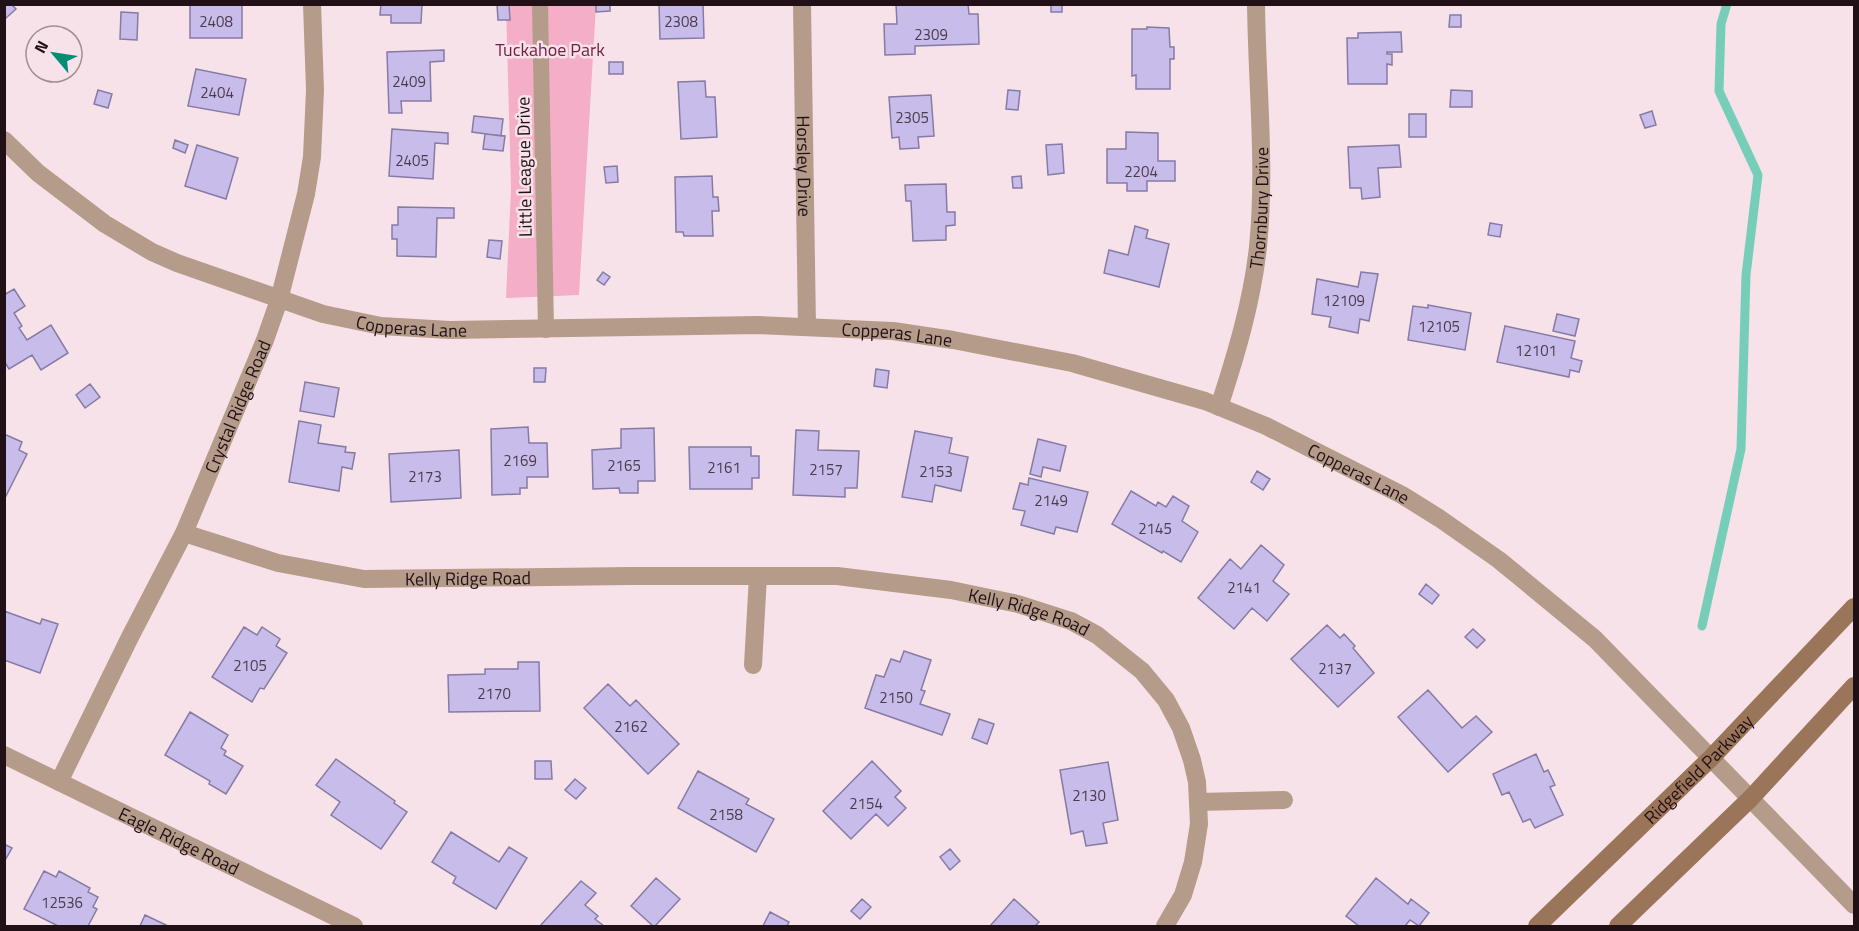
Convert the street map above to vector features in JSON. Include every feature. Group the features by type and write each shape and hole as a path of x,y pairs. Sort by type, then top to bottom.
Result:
{"main road":[{"name":"Ridgefield Parkway","path":"1537,927 1711,758 1854,607"},
{"path":"1618,927 1751,798 1854,686"}],"street":[{"name":"Crystal Ridge Road","path":"59,782 184,533 265,340 279,300 312,158 315,90 312,4"},
{"name":"Horsley Drive","path":"802,4 807,327"},
{"name":"Thornbury Drive","path":"1219,407 1242,335 1258,248 1261,146 1256,4"},
{"name":"Copperas Lane","path":"4,141 47,180 105,224 152,252 279,300 323,314 381,326 450,330 759,325 893,331 1039,355 1183,394 1266,426 1402,495 1492,555 1595,639 1854,905"},
{"name":"Kelly Ridge Road","path":"184,533 278,563 364,579 837,576 951,590 1018,604 1071,621 1097,635 1142,671 1166,700 1181,728 1192,760 1197,782 1199,824 1193,862 1183,895 1164,927"},
{"path":"753,665 758,576"},
{"name":"Eagle Ridge Road","path":"4,755 354,927"},
{"path":"1198,802 1284,800"}],"lane":[{"name":"Little League Drive","path":"540,4 546,330"}],"green space":[{"name":"Tuckahoe Park","path":"506,5 596,5 579,295 506,298 511,189"}],"building":[{"path":"4,4 11,4 16,9 6,18 4,16"},
{"path":"190,4 242,4 242,38 190,38"},
{"path":"381,4 422,4 421,23 391,23 391,15 380,15"},
{"path":"497,4 509,4 510,20 498,20"},
{"path":"596,4 610,4 610,11 596,12"},
{"path":"659,4 703,4 704,38 660,39"},
{"path":"896,4 968,4 969,14 978,14 979,44 915,46 915,54 885,55 884,24 897,24"},
{"path":"1051,4 1062,4 1062,12 1051,12"},
{"path":"121,12 138,13 137,40 120,39"},
{"path":"1450,15 1461,15 1461,27 1449,27"},
{"path":"1147,27 1169,28 1170,47 1174,47 1174,59 1170,59 1170,89 1136,89 1136,75 1132,76 1132,29 1147,29"},
{"path":"1401,32 1402,52 1387,52 1387,54 1392,54 1392,65 1387,64 1387,84 1348,84 1347,38 1358,38 1358,33"},
{"path":"444,50 444,61 430,62 431,101 401,101 402,113 389,113 387,52"},
{"path":"609,62 623,62 623,74 609,74"},
{"path":"196,69 246,79 239,115 188,106"},
{"path":"705,81 706,97 715,97 717,137 681,139 678,82"},
{"path":"98,90 112,94 108,108 94,104"},
{"path":"1008,90 1020,91 1018,110 1006,109"},
{"path":"1451,90 1472,91 1472,107 1450,107"},
{"path":"931,95 934,136 918,137 919,148 900,149 899,137 892,138 889,97"},
{"path":"1652,111 1656,125 1645,128 1640,115"},
{"path":"1409,114 1426,114 1426,137 1409,137"},
{"path":"474,116 503,119 501,136 472,132"},
{"path":"392,129 448,133 448,144 435,143 433,179 389,176"},
{"path":"1126,132 1158,133 1158,161 1175,161 1175,181 1147,181 1147,191 1127,191 1127,183 1107,183 1107,149 1126,149"},
{"path":"485,134 505,136 503,151 483,149"},
{"path":"175,140 188,145 185,153 173,148"},
{"path":"1062,144 1064,173 1048,175 1046,145"},
{"path":"197,145 238,158 226,199 185,186"},
{"path":"1399,145 1401,167 1378,168 1380,197 1362,199 1361,188 1350,188 1348,147"},
{"path":"617,166 618,182 606,183 604,167"},
{"path":"712,176 713,197 718,197 719,211 712,211 713,236 684,236 683,232 676,232 675,177"},
{"path":"1021,176 1022,188 1013,188 1012,177"},
{"path":"946,184 947,212 955,212 955,225 946,226 946,240 913,241 911,201 906,201 905,185"},
{"path":"398,207 454,208 454,218 437,218 436,257 397,256 397,239 392,239 392,225 398,225"},
{"path":"1490,223 1502,225 1500,237 1488,235"},
{"path":"1135,226 1148,230 1146,238 1169,244 1159,287 1104,273 1109,250 1128,255"},
{"path":"489,240 502,241 500,259 487,257"},
{"path":"603,272 610,277 604,285 597,280"},
{"path":"1361,272 1378,274 1369,321 1360,319 1358,333 1329,327 1331,317 1312,314 1317,279 1358,287"},
{"path":"14,289 25,306 14,313 22,326 19,328 27,340 51,325 68,353 41,370 32,355 9,369 4,361 4,295"},
{"path":"1428,305 1471,313 1465,350 1408,340 1413,306 1428,308"},
{"path":"1557,314 1579,319 1575,336 1553,331"},
{"path":"1505,326 1575,341 1571,358 1582,361 1579,372 1570,370 1569,377 1497,362"},
{"path":"534,368 546,368 545,382 534,382"},
{"path":"876,369 889,371 887,388 874,386"},
{"path":"305,382 339,388 334,417 300,411"},
{"path":"90,384 100,397 85,408 76,395"},
{"path":"299,421 321,425 318,443 346,447 345,452 355,453 352,469 342,467 339,491 289,482"},
{"path":"528,427 529,443 547,443 548,477 527,477 527,488 520,488 520,494 492,495 491,429"},
{"path":"654,428 655,481 638,481 638,493 620,493 619,488 593,489 592,450 621,448 621,429"},
{"path":"796,430 819,431 818,450 859,451 857,488 845,488 845,497 793,495"},
{"path":"915,431 952,438 949,453 968,457 961,491 935,485 932,502 902,497"},
{"path":"4,434 22,442 19,450 27,454 4,500"},
{"path":"1038,439 1066,446 1060,471 1043,467 1041,477 1030,474"},
{"path":"689,447 751,447 751,456 759,456 759,478 752,478 752,489 690,489"},
{"path":"459,450 461,498 391,502 389,454"},
{"path":"1257,471 1270,479 1263,490 1251,482"},
{"path":"1029,478 1088,492 1077,532 1056,527 1054,534 1021,525 1025,511 1013,509 1020,483 1028,485"},
{"path":"1131,491 1156,506 1158,502 1166,507 1173,496 1189,506 1182,521 1198,532 1181,562 1112,524"},
{"path":"1261,545 1284,565 1273,581 1289,594 1267,621 1252,608 1234,629 1198,598 1230,559 1241,569"},
{"path":"1426,584 1439,595 1432,604 1419,594"},
{"path":"4,611 40,624 42,619 58,624 40,673 4,660"},
{"path":"1327,625 1340,638 1344,634 1374,673 1338,707 1291,659"},
{"path":"244,627 257,635 262,627 280,639 276,646 287,653 264,689 260,688 252,702 212,677"},
{"path":"1473,629 1485,640 1477,648 1465,637"},
{"path":"904,651 931,660 921,690 925,691 920,704 950,714 942,735 865,708 876,675 884,677 891,659 900,662"},
{"path":"518,662 539,662 540,711 449,712 448,675 485,674 485,669 518,669"},
{"path":"608,684 630,706 636,700 679,744 648,774 584,708"},
{"path":"1428,690 1462,728 1476,716 1492,732 1448,772 1398,717"},
{"path":"190,712 228,735 221,748 226,751 224,755 243,766 226,794 209,784 210,781 165,755"},
{"path":"979,719 994,724 987,744 972,738"},
{"path":"1536,754 1544,772 1548,770 1555,785 1550,787 1563,815 1535,828 1530,819 1523,822 1509,792 1502,795 1493,774"},
{"path":"336,759 407,812 381,849 331,815 340,802 316,785"},
{"path":"535,761 551,761 552,779 535,779"},
{"path":"872,761 901,791 895,797 906,808 888,826 876,814 851,839 823,811"},
{"path":"1108,762 1118,820 1103,823 1107,843 1086,846 1083,831 1071,834 1060,770"},
{"path":"698,771 749,799 746,804 774,819 756,852 678,808"},
{"path":"575,779 586,788 576,799 565,790"},
{"path":"451,832 499,862 509,847 527,858 496,909 453,883 456,877 432,862"},
{"path":"4,844 12,848 4,862"},
{"path":"950,849 960,861 950,870 940,857"},
{"path":"44,871 56,877 59,871 90,888 88,892 98,897 93,907 97,909 88,926 58,926 24,909"},
{"path":"656,878 680,899 653,926 631,906"},
{"path":"1376,878 1408,904 1411,899 1429,913 1419,926 1410,920 1405,926 1359,926 1346,916"},
{"path":"581,881 596,893 585,905 598,916 595,919 604,926 540,926"},
{"path":"862,899 871,907 860,919 851,911"},
{"path":"1014,899 1039,922 1035,926 990,926"},
{"path":"770,912 789,922 787,926 763,926"},
{"path":"145,915 168,926 140,926"}],"waterway":[{"path":"1702,626 1741,449 1746,275 1758,175 1719,91 1721,24 1727,4"}]}
